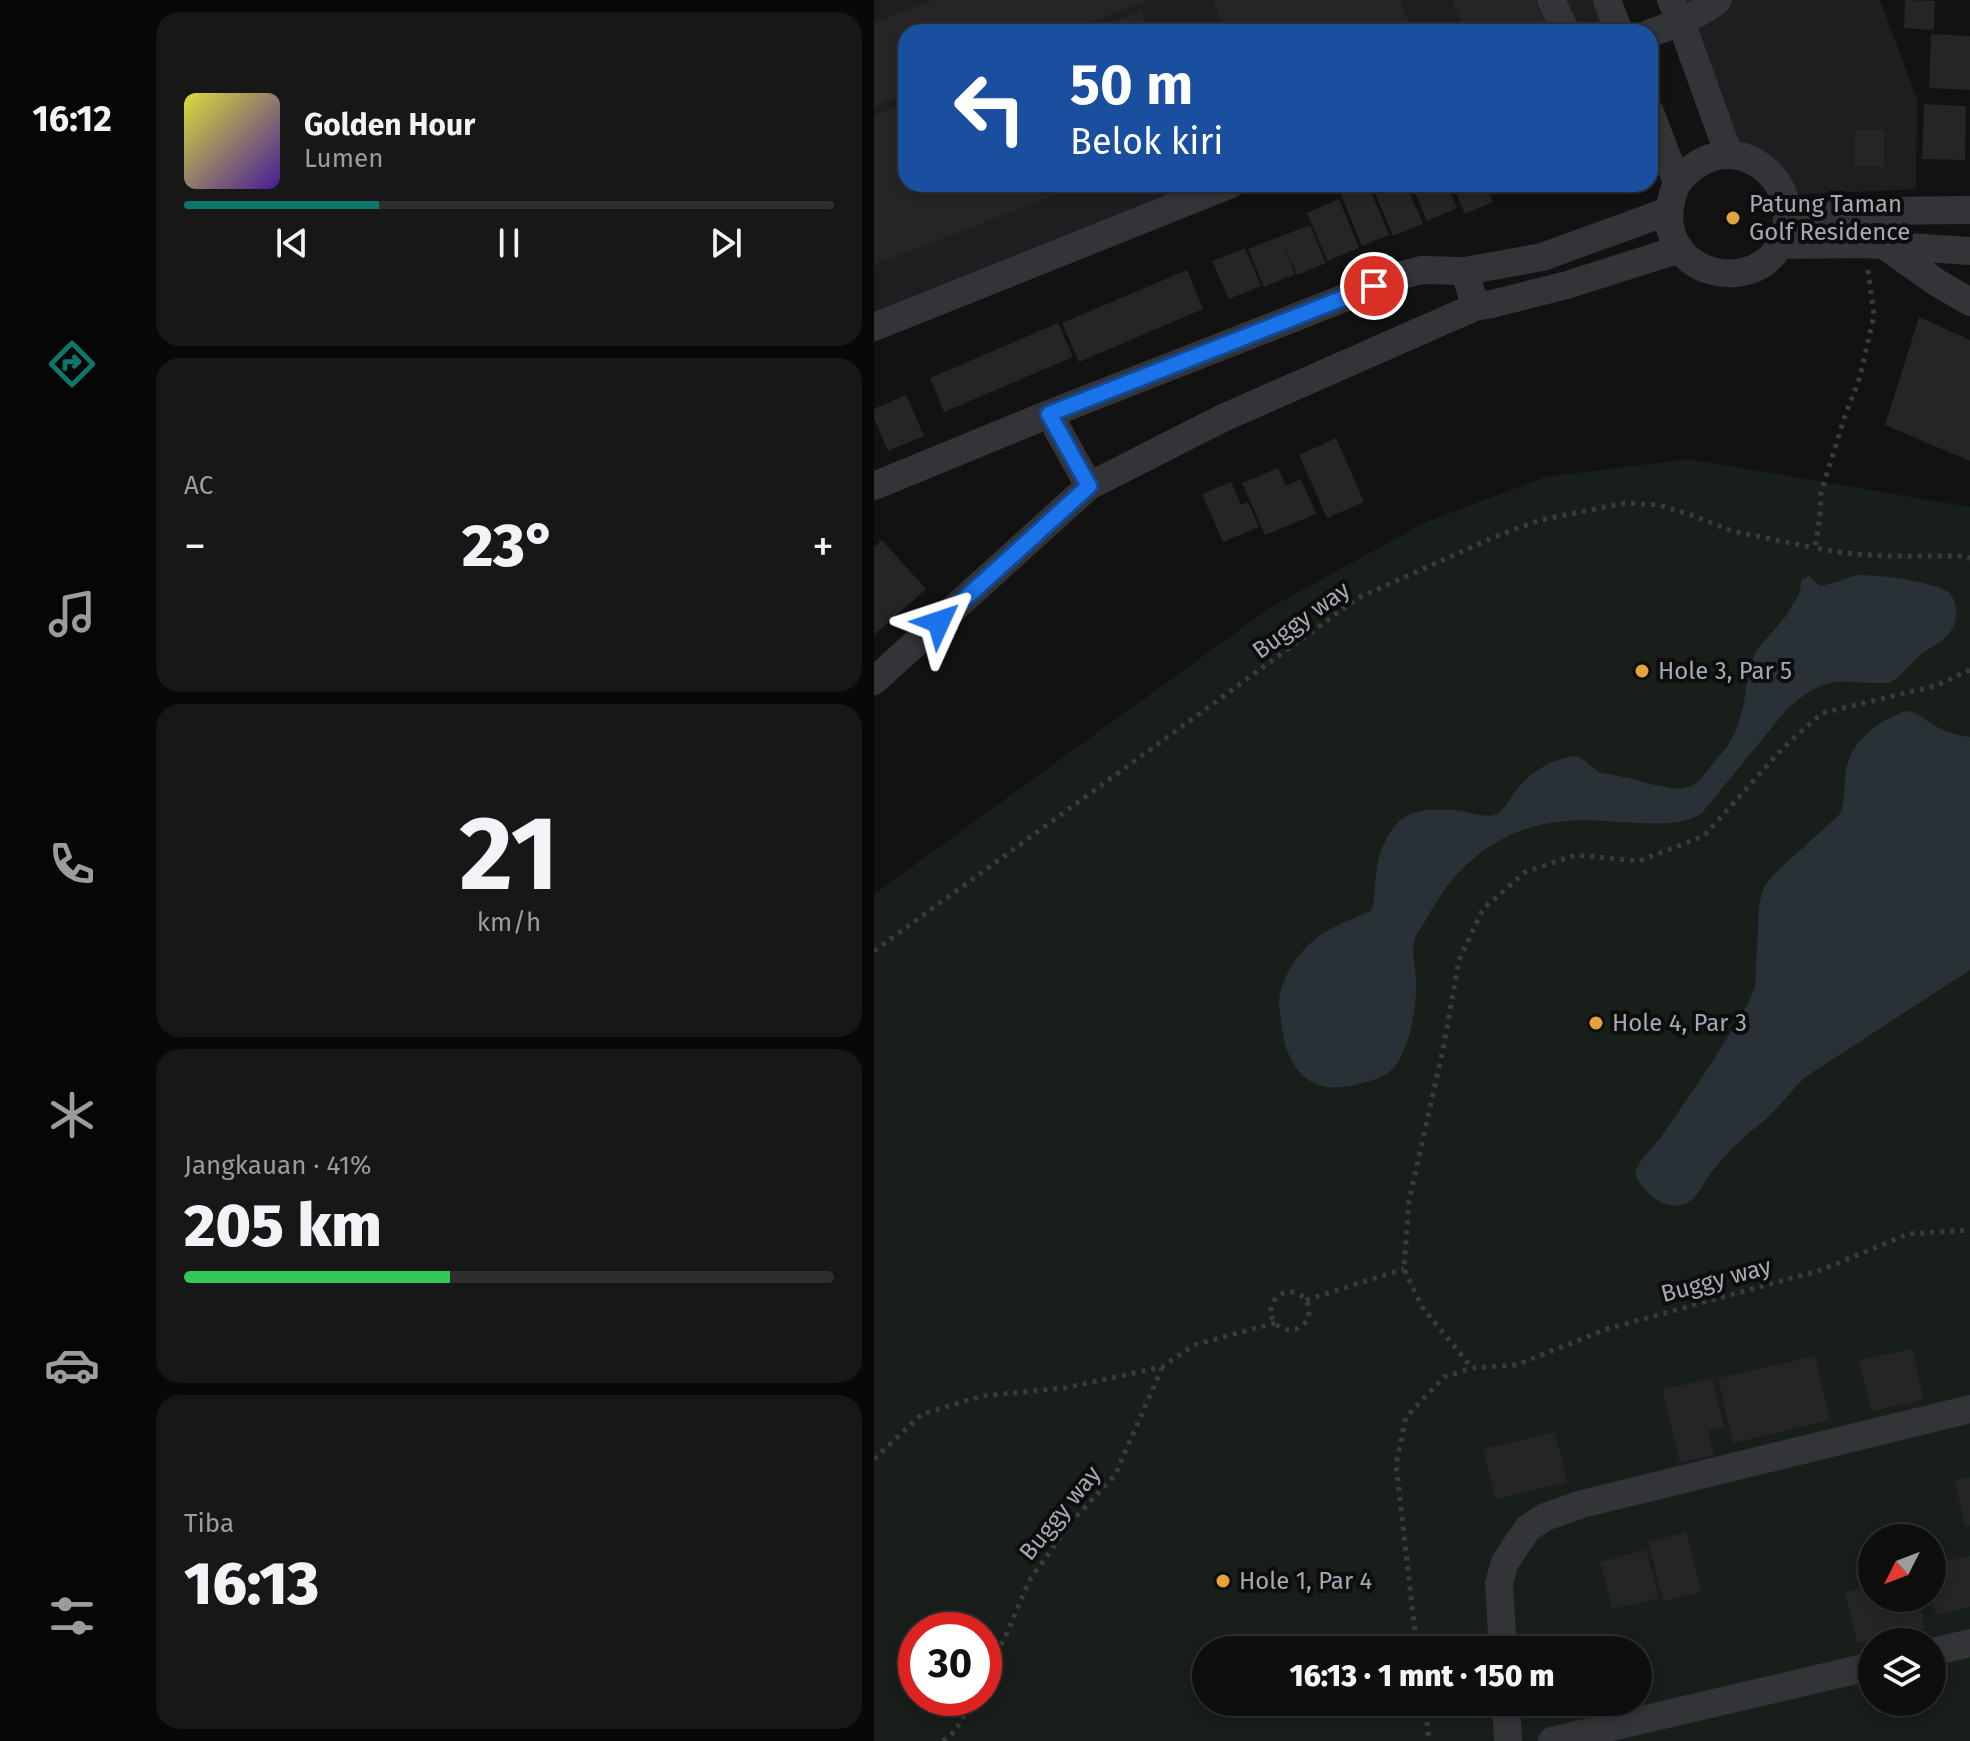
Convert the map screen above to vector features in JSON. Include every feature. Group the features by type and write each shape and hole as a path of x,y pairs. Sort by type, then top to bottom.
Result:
{"street":[{"path":"1551,0 1562,24"},
{"path":"1607,0 1616,24"},
{"path":"1658,26 1676,11 1706,10 1718,0"},
{"path":"1676,11 1729,155"},
{"path":"1658,133 1677,183"},
{"path":"1729,155 1746,158 1762,166 1775,178 1784,195 1786,230 1779,245 1769,258 1755,268 1739,273 1722,274 1691,261 1672,235 1668,217 1670,199 1677,183 1687,171 1714,157 1729,155"},
{"path":"874,327 1211,192"},
{"path":"1787,212 1970,210"},
{"path":"874,486 1403,275 1421,270 1465,271 1542,257 1669,211"},
{"path":"1779,245 1874,244 1970,251"},
{"path":"1874,244 1970,302"},
{"path":"874,681 1089,486 1223,418 1475,307 1567,285 1680,249"},
{"path":"1465,271 1475,307"},
{"path":"1049,414 1089,486"},
{"path":"1502,1636 1499,1583 1505,1562 1528,1528 1545,1517 1582,1504 1970,1409"},
{"path":"1946,1649 1970,1643"},
{"path":"1552,1741 1858,1669"},
{"path":"1507,1716 1508,1741"}],"path":[{"path":"1815,548 1821,493 1860,377 1874,315 1874,244"},
{"name":"Buggy way","path":"874,951 1358,598 1540,520 1625,503 1659,505 1732,531 1815,548 1853,554 1970,558"},
{"path":"1472,1368 1422,1307 1404,1269 1409,1201 1444,1045 1459,960 1483,909 1525,872 1576,855 1639,861 1704,836 1781,750 1822,713 1935,686 1970,670"},
{"name":"Buggy way","path":"1415,1636 1396,1464 1406,1417 1444,1377 1472,1368 1516,1365 1607,1329 1821,1270 1908,1234 1970,1230"},
{"path":"1306,1300 1404,1269"},
{"path":"1288,1291 1302,1295 1306,1300 1309,1313 1304,1324 1286,1330 1275,1323 1270,1310 1275,1297 1288,1291"},
{"path":"874,1459 922,1414 982,1396 1064,1388 1162,1367 1194,1345 1275,1323"},
{"name":"Buggy way","path":"1002,1644 1029,1581 1073,1520 1115,1475 1162,1367"},
{"path":"943,1741 955,1731 964,1716"},
{"path":"1426,1716 1429,1741"}],"shaded area":[{"path":"874,0 1607,0 1616,24 898,24 898,192 1235,192 874,331"},
{"path":"1667,0 1880,0 1917,99 1916,189 1784,195 1746,158"},
{"path":"1689,459 1970,507 1970,1741 874,1741 874,894 1271,607 1426,522 1545,477"},
{"path":"1858,575 1905,579 1949,592 1956,609 1951,630 1889,683 1835,682 1802,697 1787,709 1702,813 1695,817 1662,823 1557,822 1508,836 1480,853 1441,895 1414,941 1416,999 1407,1042 1395,1066 1379,1078 1346,1087 1319,1085 1298,1071 1291,1060 1282,1029 1279,1004 1285,978 1301,954 1320,936 1372,910 1381,852 1387,837 1402,819 1418,812 1435,810 1497,814 1534,773 1558,760 1576,756 1598,772 1677,789 1692,786 1728,745 1736,731 1756,651 1786,616 1799,594 1802,579 1809,576 1820,586"},
{"path":"1906,711 1945,730 1970,737 1970,970 1807,1076 1727,1154 1687,1203 1671,1205 1655,1199 1642,1186 1635,1172 1709,1067 1749,1002 1755,987 1759,904 1764,887 1774,874 1839,815 1844,801 1847,766 1857,744 1884,721"}],"building":[{"path":"933,0 1148,0 1086,24 898,24 898,97 874,107 874,23"},
{"path":"1213,0 1400,0 1410,24 1223,24"},
{"path":"1452,0 1535,0 1545,24 1462,24"},
{"path":"1905,0 1935,1 1934,30 1904,28"},
{"path":"1141,11 1146,24 1108,24"},
{"path":"1931,34 1970,36 1970,90 1929,88"},
{"path":"1924,104 1966,106 1965,160 1922,159"},
{"path":"898,105 898,192 1062,192 874,265 874,115"},
{"path":"1855,130 1884,130 1884,167 1854,166"},
{"path":"1340,192 1371,192 1389,235 1362,246"},
{"path":"1374,192 1409,192 1423,224 1393,236"},
{"path":"1415,192 1450,192 1457,208 1427,221"},
{"path":"1455,192 1489,192 1493,202 1465,214"},
{"path":"1339,199 1359,248 1327,261 1307,213"},
{"path":"1310,225 1326,263 1297,275 1284,245 1295,274 1264,287 1248,249"},
{"path":"1245,248 1261,286 1229,299 1212,261"},
{"path":"1187,270 1203,309 1079,362 1062,323"},
{"path":"1919,317 1970,340 1970,461 1885,425"},
{"path":"1058,323 1073,357 944,412 930,378"},
{"path":"906,395 924,436 888,451 874,419 874,409"},
{"path":"1336,438 1364,502 1327,518 1299,455"},
{"path":"1278,468 1286,486 1301,479 1316,514 1265,535 1242,483"},
{"path":"1231,482 1241,505 1248,502 1259,527 1223,542 1202,494"},
{"path":"882,540 926,589 874,635 874,547"},
{"path":"1912,1349 1924,1400 1871,1411 1859,1360"},
{"path":"1815,1356 1830,1420 1733,1443 1718,1378"},
{"path":"1712,1378 1724,1427 1708,1431 1714,1455 1680,1463 1662,1390"},
{"path":"1555,1432 1567,1482 1496,1499 1483,1449"},
{"path":"1970,1477 1970,1526 1965,1527 1955,1480"},
{"path":"1686,1532 1701,1592 1663,1601 1648,1542"},
{"path":"1646,1550 1659,1598 1612,1609 1600,1562"},
{"path":"1970,1556 1970,1607 1936,1615 1935,1612 1946,1612 1946,1561"},
{"path":"1858,1589 1858,1612 1921,1612 1925,1628 1858,1628 1857,1643 1845,1592"}],"place":[{"name":"Patung Taman Golf Residence","path":"1733,218"},
{"name":"Hole 3, Par 5","path":"1642,671"},
{"name":"Hole 4, Par 3","path":"1596,1023"},
{"name":"Hole 1, Par 4","path":"1223,1581"}],"route":[{"path":"939,622 1089,486 1049,414 1374,286"}]}
